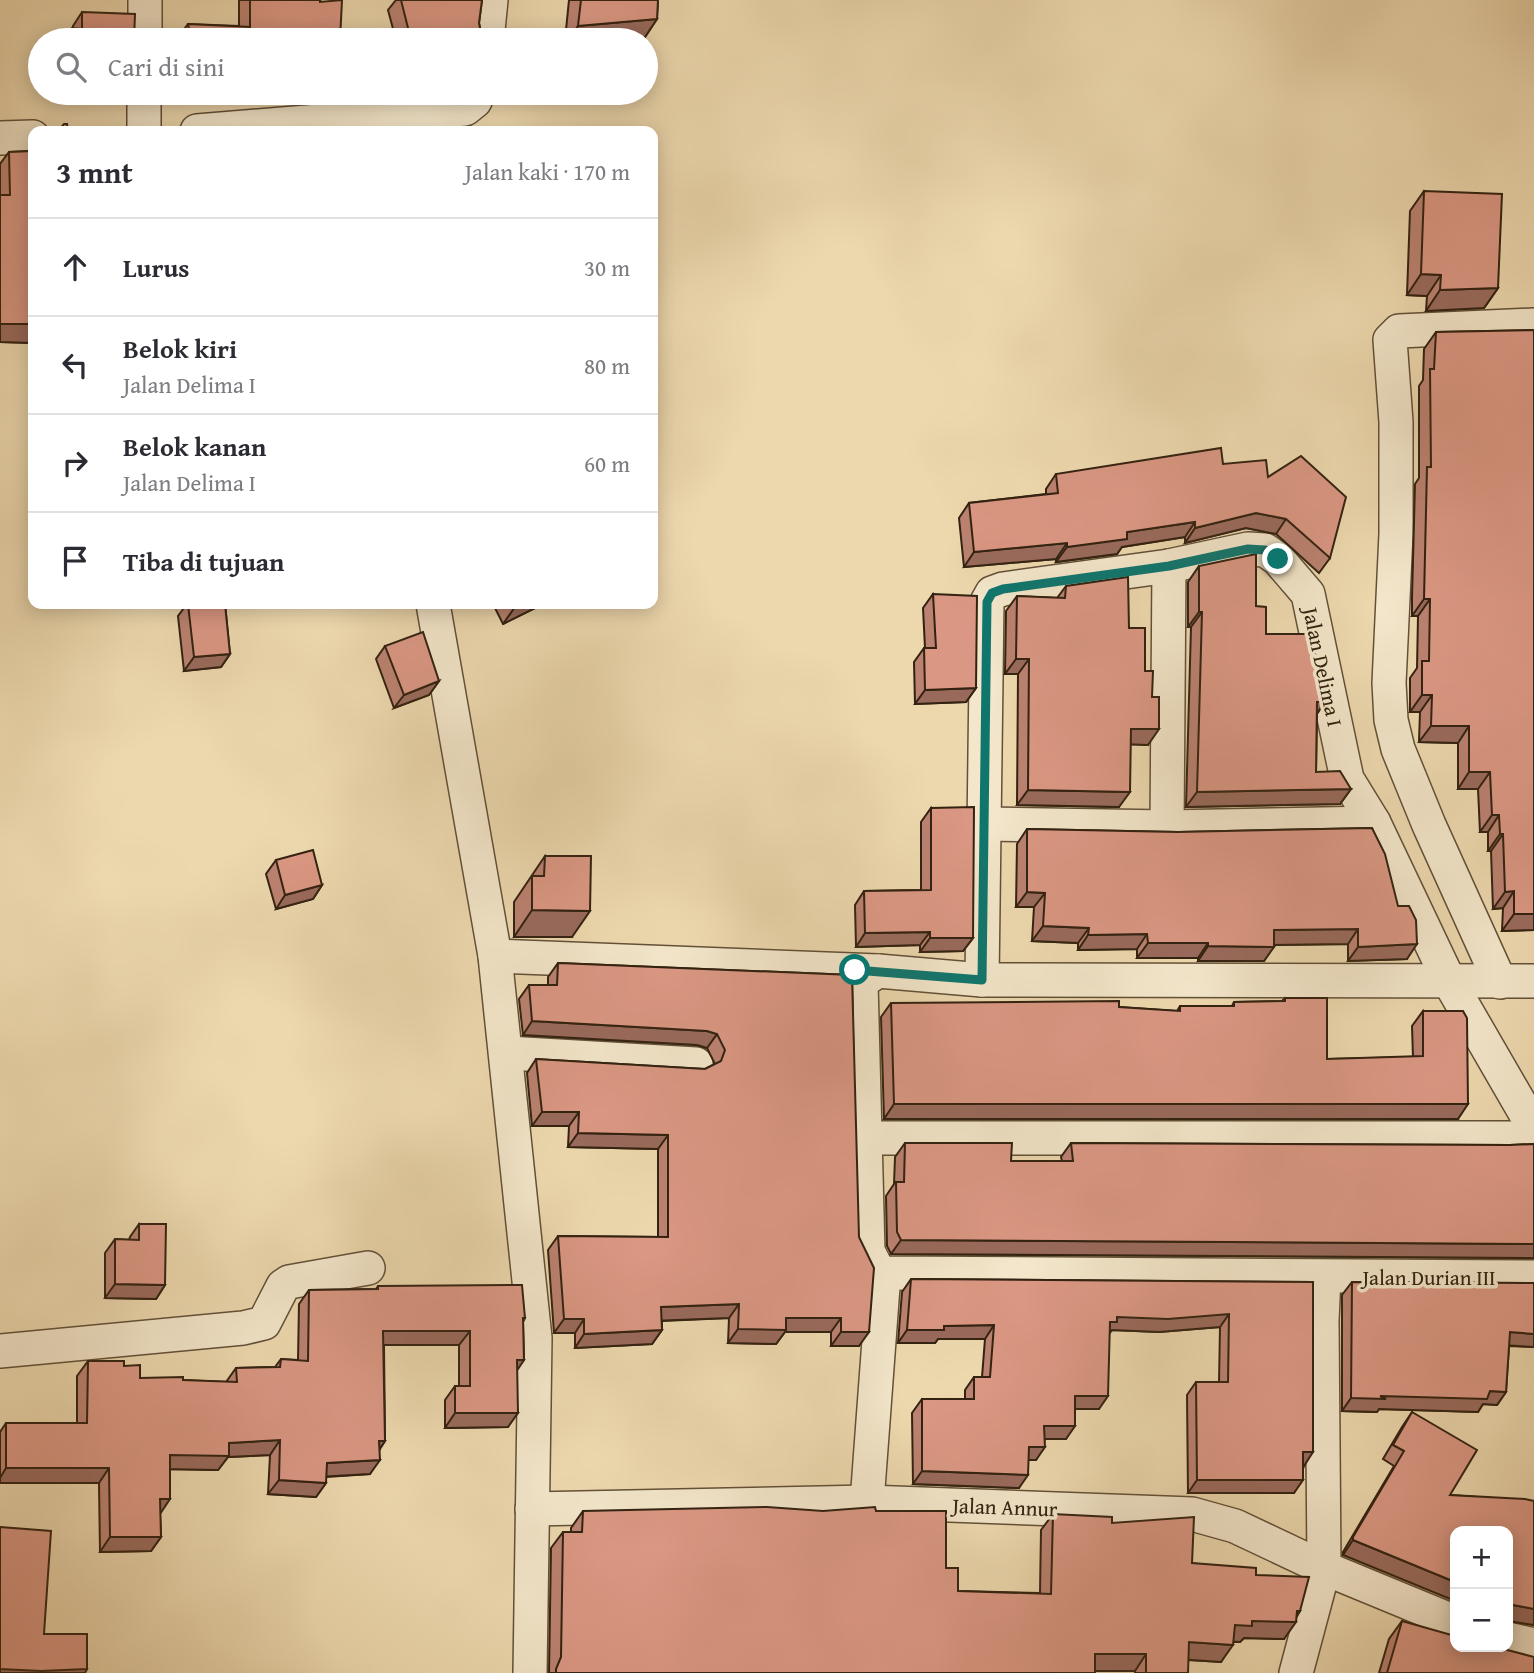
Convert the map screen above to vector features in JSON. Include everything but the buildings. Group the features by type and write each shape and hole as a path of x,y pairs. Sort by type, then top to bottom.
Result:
{"street":[{"path":"145,0 145,28"},
{"path":"488,28 491,0"},
{"path":"144,105 144,126"},
{"path":"259,126 475,106"},
{"path":"0,138 28,137"},
{"path":"1500,982 1424,812 1398,749 1391,720 1389,683 1396,534 1396,422 1390,340 1399,331 1534,325"},
{"name":"Jalan Delima I","path":"982,980 987,602 992,593 1003,589 1265,550 1297,578 1308,594 1347,779 1374,823 1449,981"},
{"path":"1167,827 1169,566"},
{"path":"434,609 495,956 535,1338 530,1673"},
{"path":"985,824 1167,827 1374,823"},
{"path":"495,956 878,971 982,980 1534,981"},
{"path":"867,1502 884,1273 877,1269 868,1251 861,982 878,971"},
{"path":"1449,981 1534,1128"},
{"path":"507,1053 696,1064"},
{"path":"866,1138 1534,1138"},
{"path":"0,1351 243,1328 264,1323 283,1286 289,1282 368,1268"},
{"name":"Jalan Durian III","path":"884,1273 1534,1277"},
{"path":"1296,1673 1324,1568 1322,1320 1325,1277"},
{"name":"Jalan Annur","path":"532,1509 867,1502 1192,1514 1234,1526 1324,1568 1450,1620"},
{"path":"1513,1640 1534,1645"}],"route":[{"path":"855,970 982,980 987,602 992,593 1003,589 1169,566 1248,549 1265,550 1278,559"}]}
